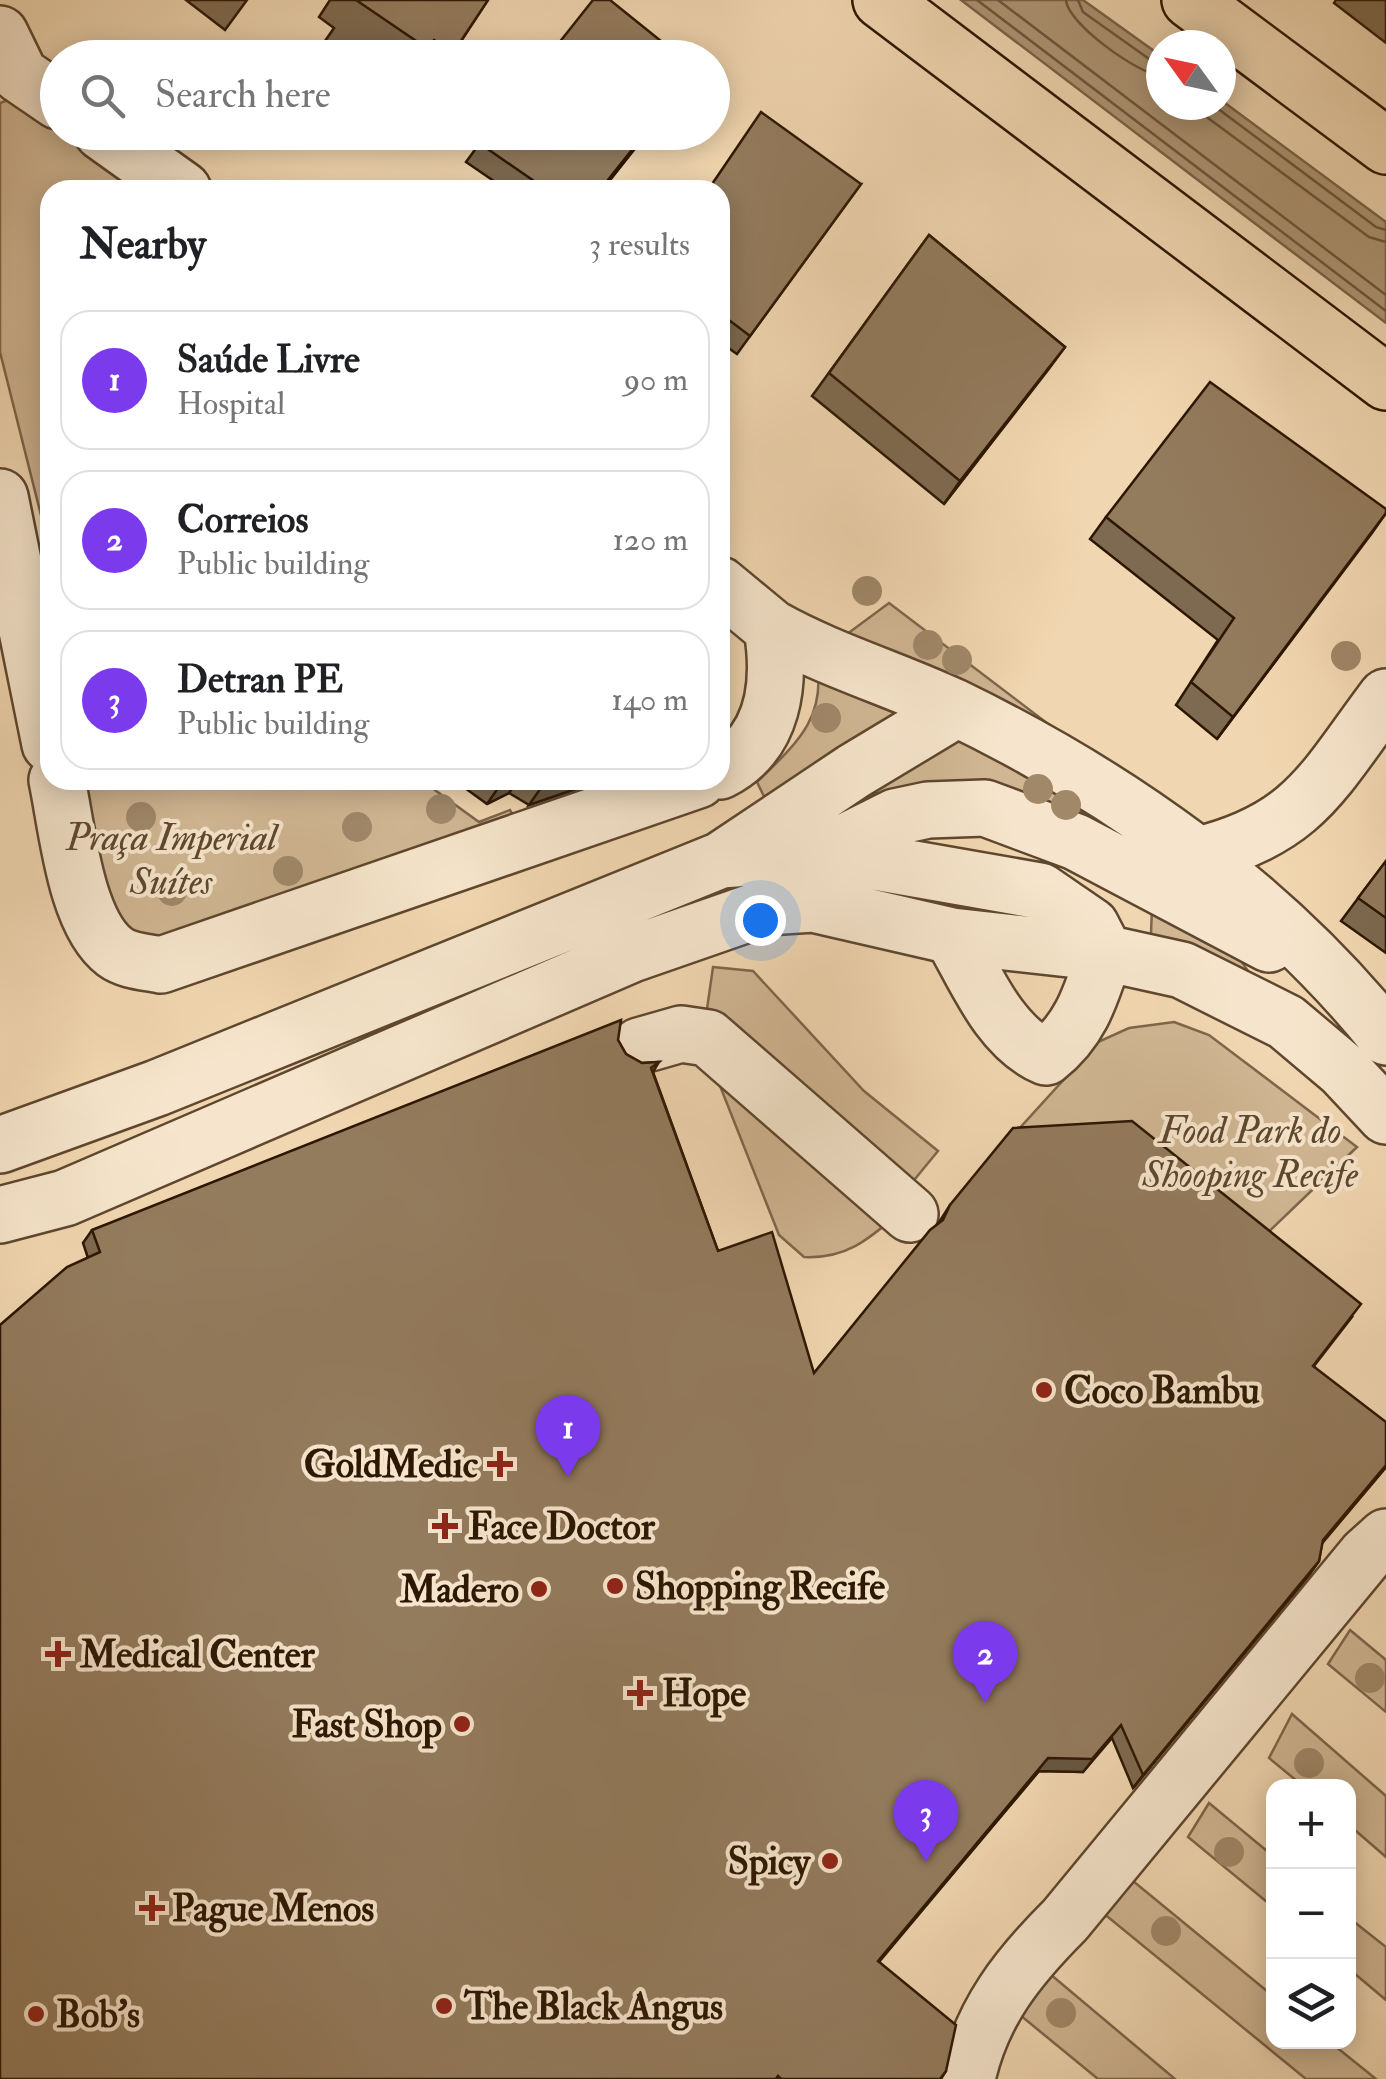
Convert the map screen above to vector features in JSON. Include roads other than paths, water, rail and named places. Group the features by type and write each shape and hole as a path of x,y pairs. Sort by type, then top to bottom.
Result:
{"main road":[{"path":"881,0 1386,382"},
{"path":"1190,0 1386,146"}],"street":[{"path":"127,150 169,180"},
{"path":"0,497 40,695"},
{"path":"730,593 772,628 958,709 1017,740 1198,854 1300,940 1386,1037"},
{"path":"730,763 759,740 775,698 777,660 772,628"},
{"path":"1198,854 1238,845 1273,829 1304,806 1386,697"},
{"path":"0,1145 172,1082 721,860 854,771 958,709"},
{"path":"59,790 85,905 99,935 117,954 161,965 669,790"},
{"path":"823,853 870,828 928,810 985,808 1076,842 1289,955 1352,995"},
{"path":"928,810 961,880"},
{"path":"721,860 823,853 1040,891 1091,926 1105,952 1083,1018 1068,1040 1046,1057 1024,1048 991,1004 952,936"},
{"path":"0,1215 64,1198 606,964 767,907 812,904 952,936 1105,952 1182,970 1286,1022 1342,1070 1386,1116"},
{"path":"639,1046 681,1034 708,1038 893,1199"},
{"path":"966,2079 981,2027 1027,1959 1066,1920 1366,1555 1386,1538"}],"water":[{"path":"961,0 1083,0 1146,45 1146,120 1236,120 1236,111 1386,222 1386,323"}],"place":[{"name":"Coco Bambu","path":"1044,1390"},
{"name":"GoldMedic","path":"500,1464"},
{"name":"Saúde Livre","path":"568,1477"},
{"name":"Face Doctor","path":"445,1526"},
{"name":"Shopping Recife","path":"615,1586"},
{"name":"Madero","path":"539,1589"},
{"name":"Medical Center","path":"58,1654"},
{"name":"Hope","path":"640,1693"},
{"name":"Correios","path":"985,1703"},
{"name":"Fast Shop","path":"462,1724"},
{"name":"Spicy","path":"830,1861"},
{"name":"Detran PE","path":"926,1862"},
{"name":"Pague Menos","path":"152,1908"},
{"name":"The Black Angus","path":"444,2006"},
{"name":"Bob's","path":"36,2014"}],"park label":[{"name":"Praça Imperial Suítes","path":"171,859"},
{"name":"Food Park do Shooping Recife","path":"1250,1152"}]}
